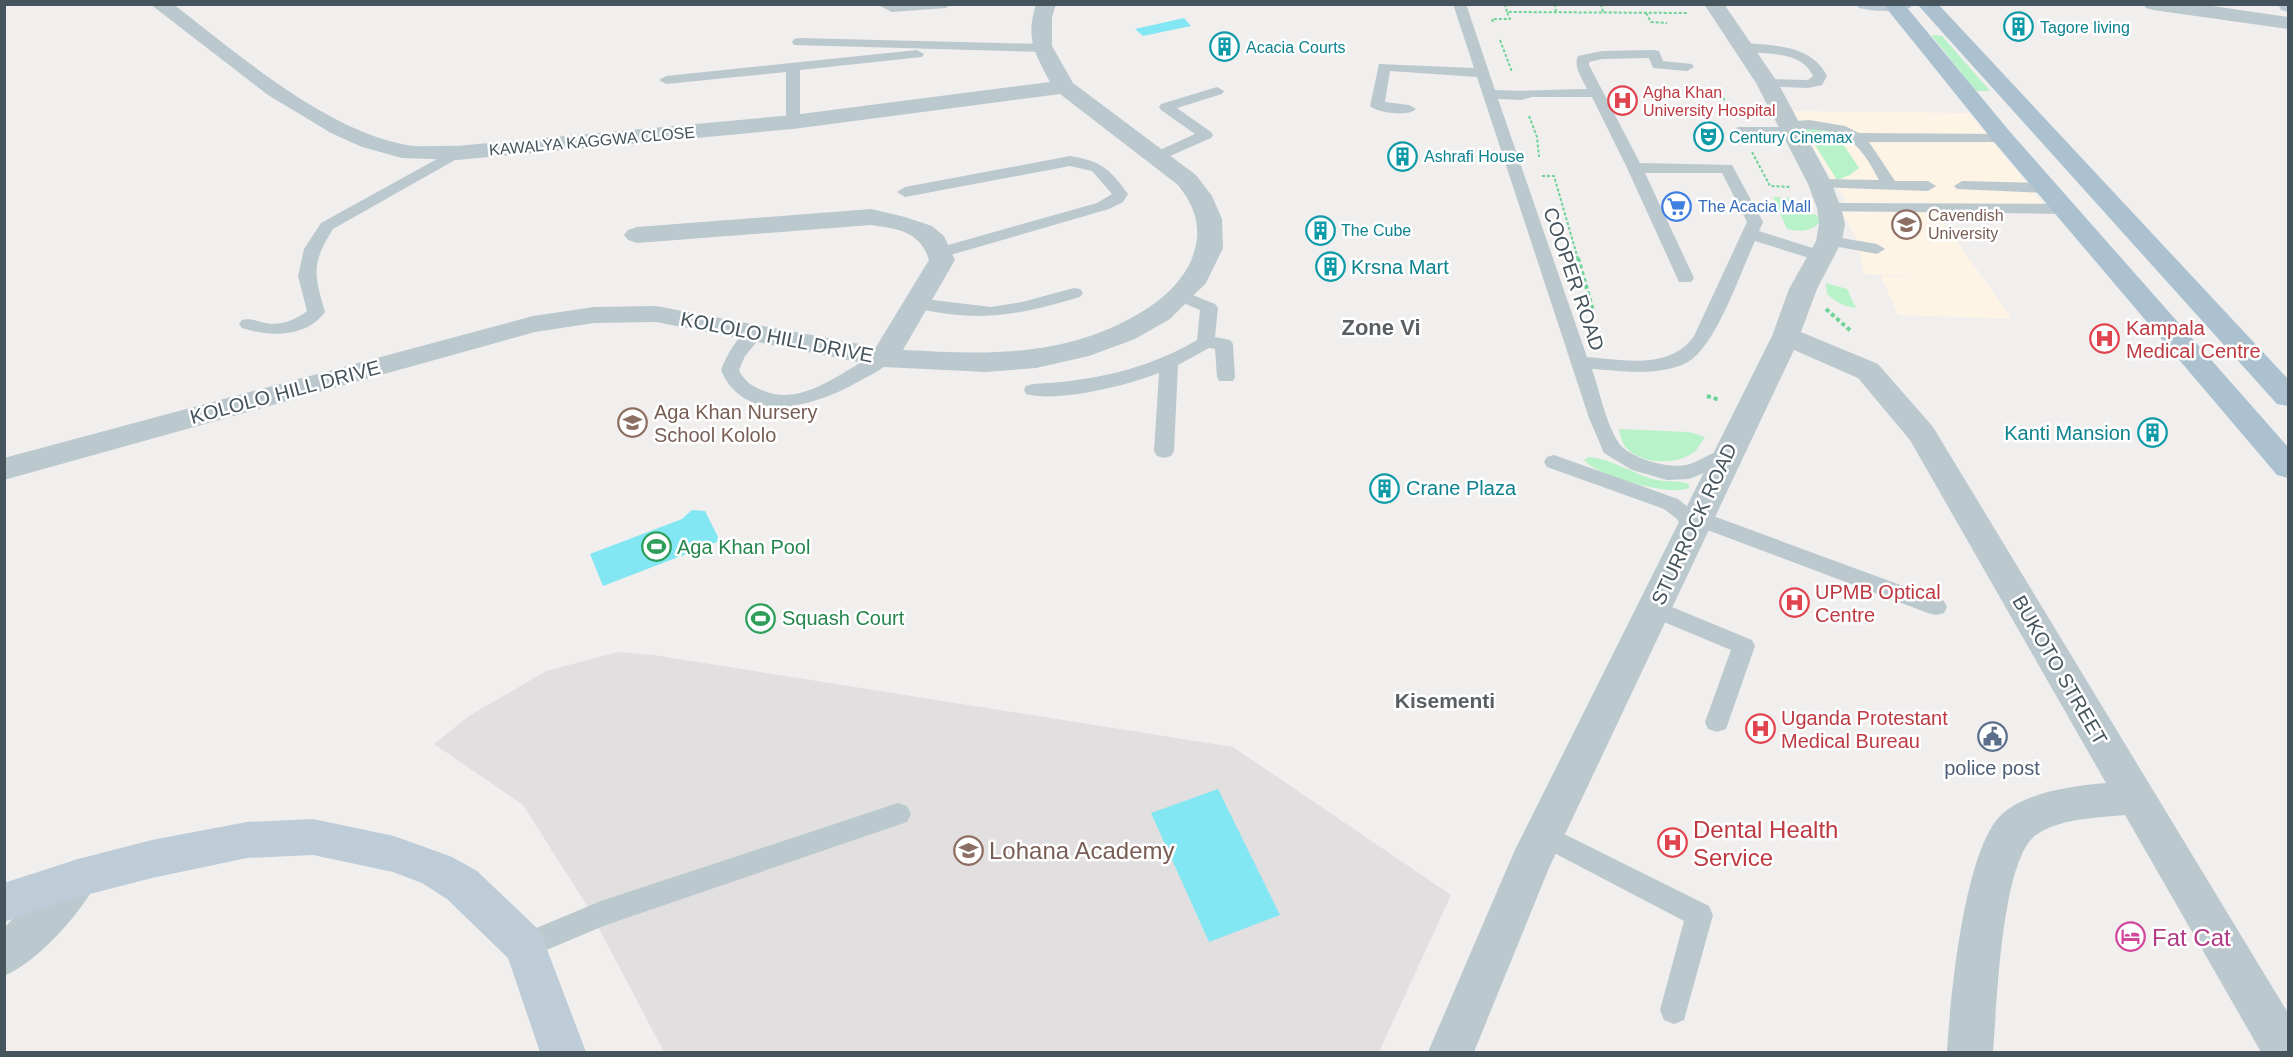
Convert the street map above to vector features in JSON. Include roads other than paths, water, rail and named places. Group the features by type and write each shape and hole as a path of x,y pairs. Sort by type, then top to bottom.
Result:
{"main road":[{"path":"1927,4 2289,397"},
{"path":"1894,5 2003,138 2289,467"}],"street":[{"name":"KAWALYA KAGGWA CLOSE","path":"160,4 235,61 322,120 365,140 404,151 457,153 793,122 1065,87"},
{"path":"1042,48 1041,31 1046,4"},
{"path":"1866,4 1903,4"},
{"path":"2153,4 2289,23"},
{"name":"STURROCK ROAD","path":"1451,1053 1529,865 1786,336 1803,289 1825,249 1832,224 1823,193 1767,83 1717,9"},
{"name":"KOLOLO HILL DRIVE","path":"4,469 533,324 594,315 656,314 884,358 986,363 1036,359 1079,350 1125,333 1160,314 1193,283 1210,248 1209,219 1200,196 1187,180 1065,87 1042,48"},
{"path":"637,235 871,217 894,221 916,229 934,240 942,260 884,358"},
{"name":"BUKOTO STREET","path":"1786,336 1868,371 1922,434 2286,1053"},
{"path":"1970,1053 1983,934 1996,864 2013,831 2034,815 2081,804 2134,797"},
{"path":"4,903 78,878 152,859 247,840 313,837 394,854 437,870 462,885 491,910 525,946 559,1050"},
{"path":"4,955 27,937 78,878"}],"lane":[{"path":"882,4 892,8 946,4"},
{"name":"COOPER ROAD","path":"1459,4 1611,448 1624,458 1639,465 1667,473 1689,472 1726,456"},
{"path":"799,42 1042,48"},
{"path":"1742,47 1792,53 1809,60 1818,67 1820,76 1817,82 1808,84 1767,83"},
{"path":"666,80 917,54"},
{"path":"1685,278 1635,168 1582,65 1583,59 1589,56 1654,54 1659,65 1687,67"},
{"path":"793,67 793,122"},
{"path":"1409,109 1377,106 1383,67 1483,73"},
{"path":"1156,157 1206,135 1166,107 1217,91"},
{"path":"1490,94 1521,96 1531,93 1595,93"},
{"path":"1739,131 1833,125 1858,137 1877,160 1890,186"},
{"path":"1858,137 2003,138"},
{"path":"248,324 259,329 279,329 294,328 305,322 316,312 306,276 312,249 327,226 457,153"},
{"path":"905,192 1070,161 1090,164 1097,168 1120,194 1117,199 1103,206 940,253"},
{"path":"1581,362 1649,366 1674,361 1690,352 1703,336 1755,222 1727,168 1635,168"},
{"path":"1823,193 1890,186 1928,186"},
{"path":"1962,186 2048,188"},
{"path":"1823,193 2066,209"},
{"path":"1749,234 1825,249 1877,249"},
{"path":"917,303 992,312 1041,303 1074,293"},
{"path":"1180,295 1209,308 1206,342"},
{"path":"756,332 737,354 730,370 733,379 759,398 782,400 810,398 855,377 884,358"},
{"path":"1034,390 1072,389 1154,370 1183,357 1206,342 1224,344 1226,377"},
{"path":"1164,451 1169,363"},
{"path":"1554,462 1671,504 1696,524 1936,607"},
{"path":"1654,609 1744,646 1717,722"},
{"path":"525,946 601,914 898,814"},
{"path":"1544,836 1700,915 1674,1010"}],"water":[{"path":"1184,18 1191,26 1143,36 1135,29"},
{"name":"Aga Khan Pool","path":"692,510 705,511 720,541 603,586 590,554 682,519"},
{"path":"1218,789 1280,915 1209,942 1151,813"}],"place":[{"name":"Tagore living","path":"2019,27"},
{"name":"Acacia Courts","path":"1225,47"},
{"name":"Agha Khan University Hospital","path":"1622,101"},
{"name":"Century Cinemax","path":"1708,137"},
{"name":"Ashrafi House","path":"1403,156"},
{"name":"The Acacia Mall","path":"1677,206"},
{"name":"Cavendish University","path":"1907,224"},
{"name":"The Cube","path":"1320,230"},
{"name":"Krsna Mart","path":"1330,267"},
{"name":"Kampala Medical Centre","path":"2105,339"},
{"name":"Aga Khan Nursery School Kololo","path":"633,423"},
{"name":"Kanti Mansion","path":"2152,433"},
{"name":"Crane Plaza","path":"1385,488"},
{"name":"Aga Khan Pool","path":"656,547"},
{"name":"UPMB Optical Centre","path":"1794,603"},
{"name":"Squash Court","path":"761,618"},
{"name":"Uganda Protestant Medical Bureau","path":"1760,729"},
{"name":"police post","path":"1992,737"},
{"name":"Dental Health Service","path":"1672,843"},
{"name":"Lohana Academy","path":"968,850"},
{"name":"Fat Cat","path":"2131,937"}],"district":[{"name":"Zone Vi","path":"1381,327"},
{"name":"Kisementi","path":"1445,700"}]}
